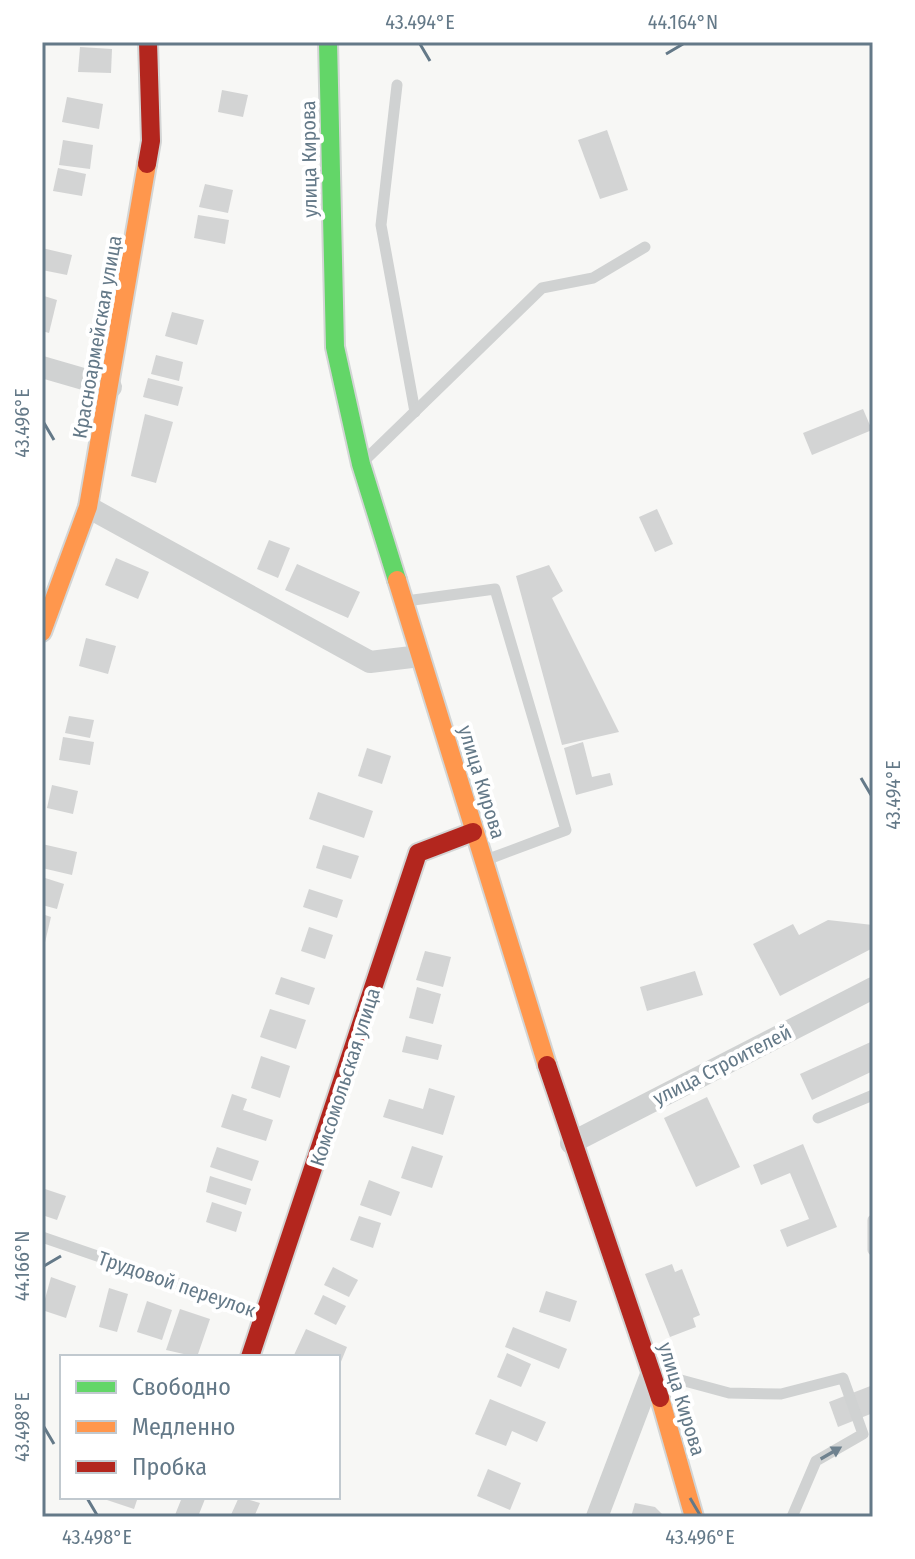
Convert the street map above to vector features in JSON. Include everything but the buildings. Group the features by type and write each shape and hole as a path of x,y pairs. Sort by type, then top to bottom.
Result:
{"main road":[{"name":"Красноармейская улица","path":"42,632 46,605 88,507 111,387 151,141 148,42"},
{"name":"улица Кирова","path":"328,42 335,347 361,464 401,602 571,1143 652,1372 694,1517"},
{"name":"Комсомольская улица","path":"251,1355 267,1315 418,853 473,832"}],"street":[{"path":"42,367 111,387"},
{"path":"88,507 370,662 420,656"},
{"name":"улица Строителей","path":"571,1143 873,988"},
{"path":"597,1517 652,1372"}],"lane":[{"path":"397,85 381,225 415,412"},
{"path":"361,464 542,288 593,278 645,247"},
{"path":"401,602 495,589 566,830 482,861"},
{"path":"818,1118 873,1095"},
{"path":"873,1220 873,1250"},
{"name":"Трудовой переулок","path":"42,1237 267,1315"},
{"path":"652,1372 729,1393 781,1394 843,1378 863,1434 816,1461 792,1517"}],"traffic: fast":[{"path":"328,42 335,347 361,464 397,580"}],"traffic: slow":[{"path":"42,632 88,507 147,164"},
{"path":"397,580 547,1065"},
{"path":"660,1398 694,1517"}],"traffic: jam":[{"path":"147,164 151,141 148,42"},
{"path":"251,1355 418,853 473,832"},
{"path":"547,1065 660,1398"}]}
